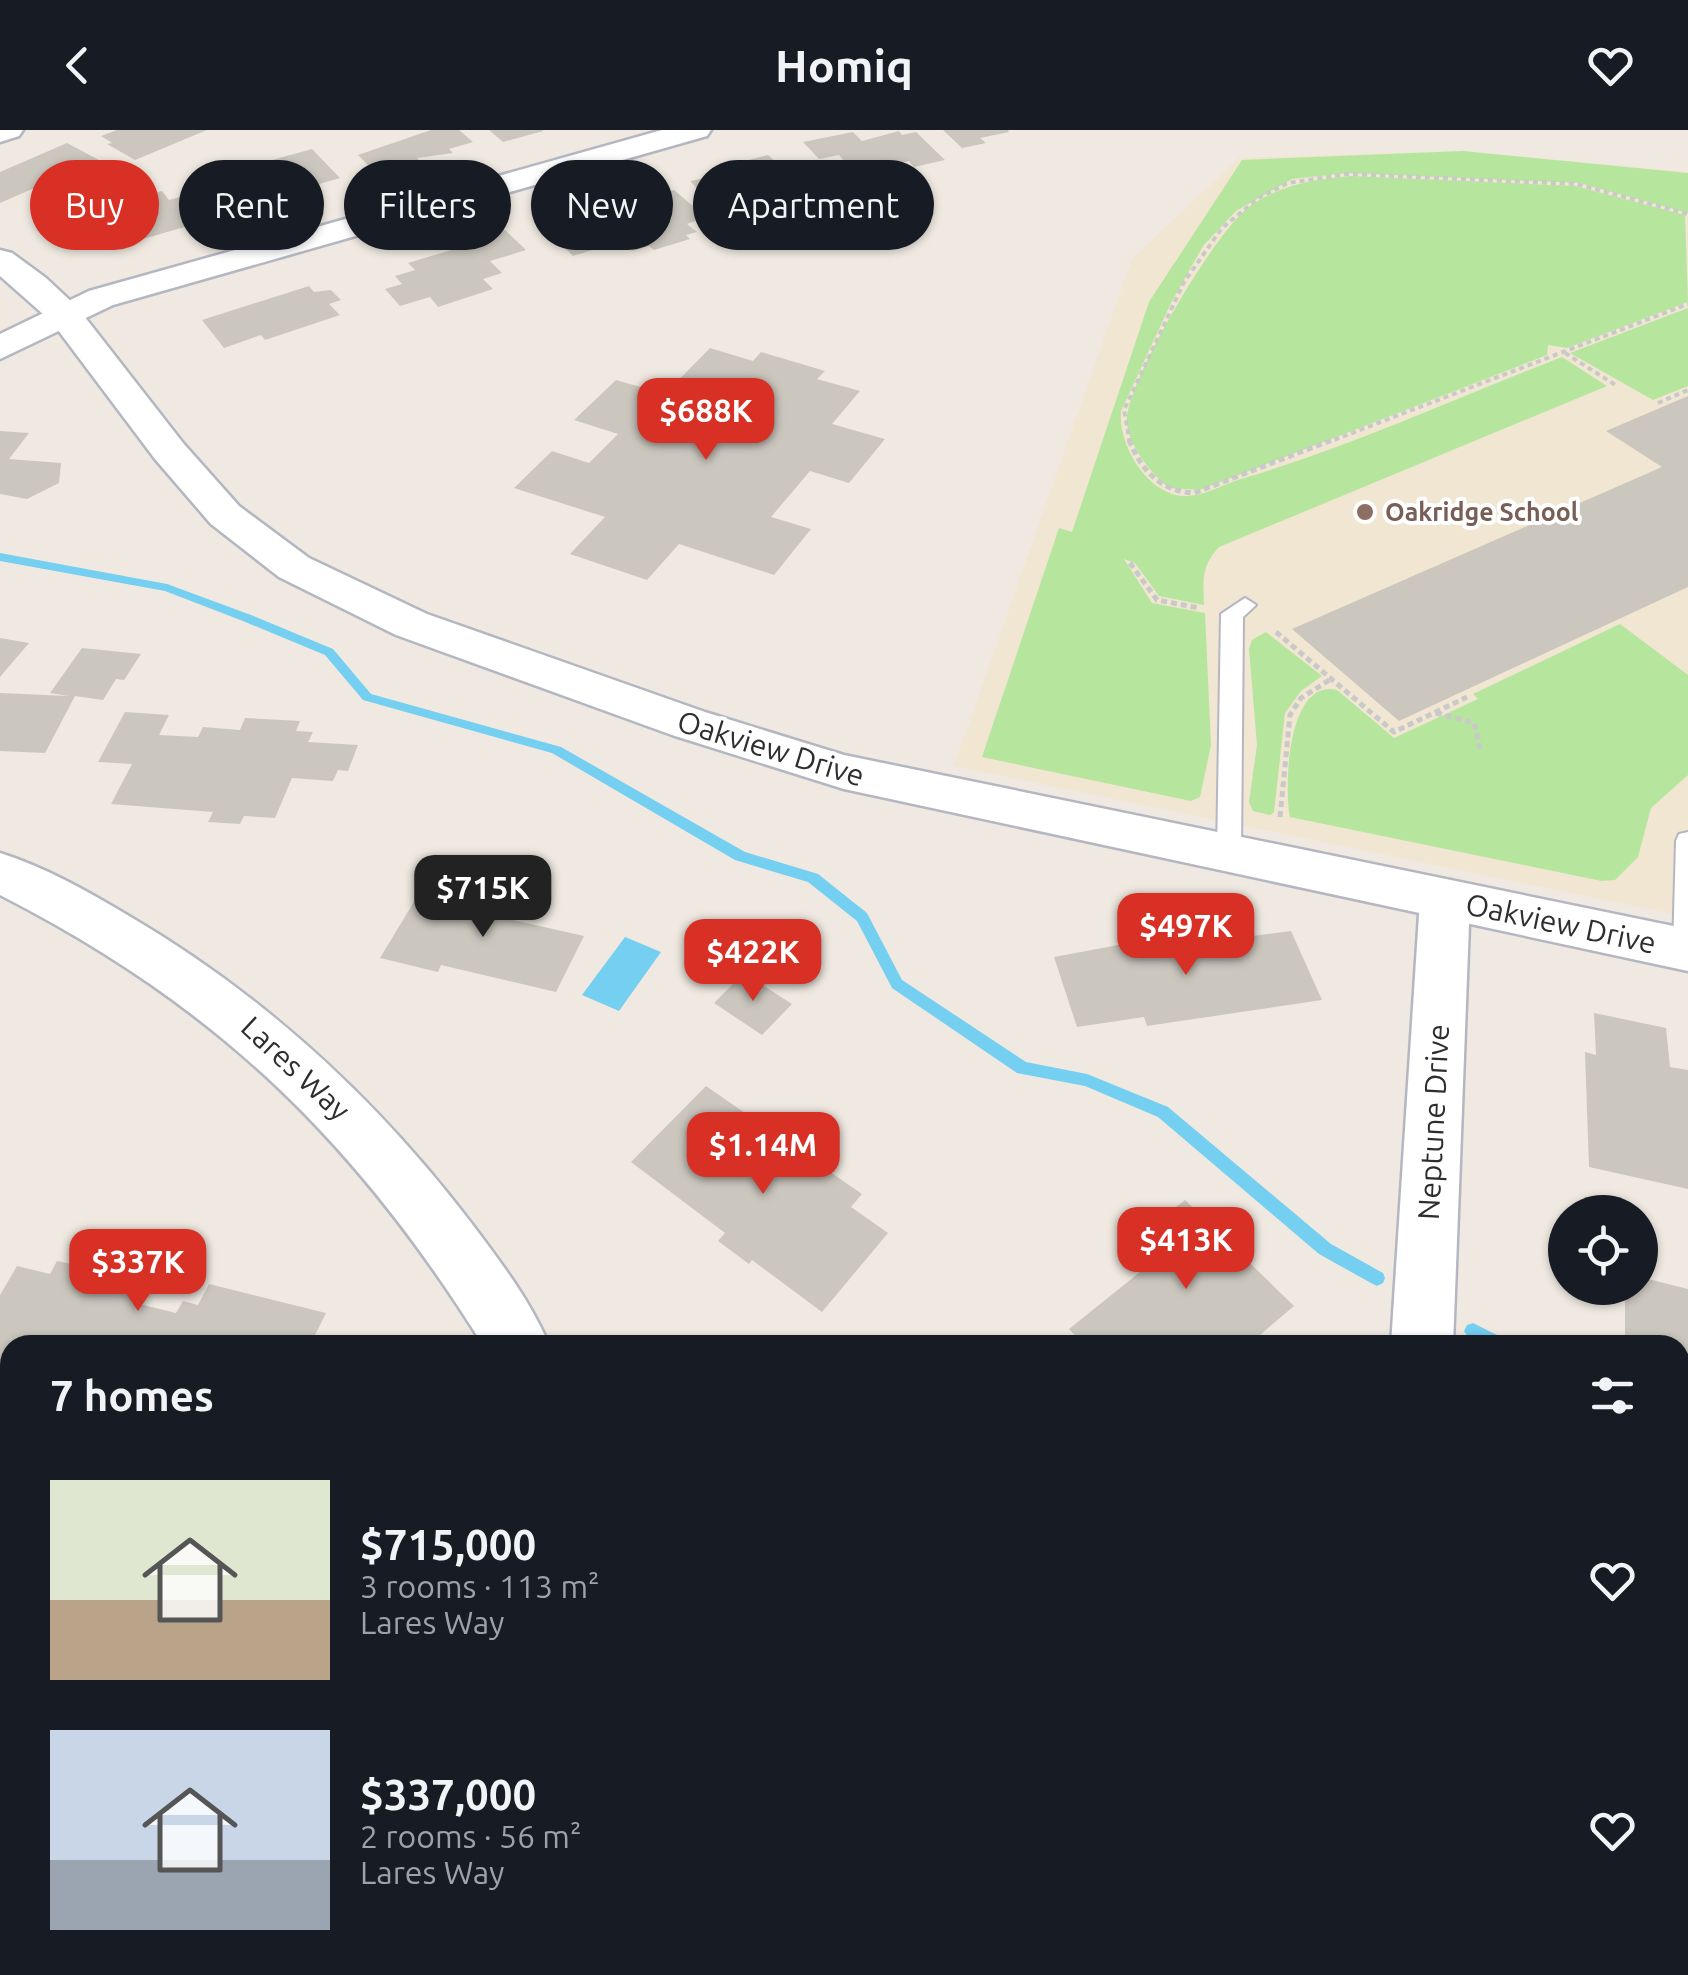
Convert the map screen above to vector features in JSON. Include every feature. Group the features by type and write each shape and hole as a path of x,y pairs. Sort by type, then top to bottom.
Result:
{"street":[{"path":"0,133 8,130"},
{"path":"0,348 101,298 696,130"},
{"name":"Oakview Drive","path":"3,265 45,294 222,513 290,566 378,611 785,756 902,786 1687,950"},
{"name":"Lares Way","path":"0,872 104,923 170,963 235,1010 296,1064 359,1126 418,1196 475,1274 512,1335"},
{"name":"Neptune Drive","path":"1423,1335 1445,899"}],"lane":[{"path":"1230,854 1232,614 1245,605"},
{"path":"1687,950 1688,840"}],"path":[{"path":"1688,214 1576,184 1346,174 1288,183 1236,214 1184,282 1124,410 1124,424 1130,444 1150,475 1173,493 1194,494 1688,304"},
{"path":"1565,353 1617,386"},
{"path":"1658,403 1688,390"},
{"path":"1130,563 1157,600 1205,609"},
{"path":"1276,632 1394,732 1467,697"},
{"path":"1279,822 1290,715 1301,698 1332,679"},
{"path":"1434,712 1474,723 1481,754"}],"shaded area":[{"name":"Oakridge School","path":"1463,151 1688,172 1688,917 954,766 1132,259 1239,158"}],"green space":[{"path":"1463,151 1688,173 1688,213 1579,183 1348,173 1292,179 1236,211 1203,246 1171,303 1121,411 1124,438 1137,465 1157,486 1170,493 1198,495 1363,437 1562,357 1607,386 1219,547 1206,567 1204,605 1159,596 1135,563 1124,559 1152,603 1205,613 1211,745 1200,797 1191,801 982,757 1059,528 1072,532 1149,302 1242,160"},
{"path":"1351,176 1575,186 1685,215 1688,302 1567,348 1548,345 1547,355 1200,490 1169,488 1143,460 1127,425 1139,379 1174,311 1216,245 1249,207 1298,184"},
{"path":"1688,308 1688,386 1653,400 1570,353"},
{"path":"1620,624 1688,675 1688,775 1651,808 1638,857 1615,880 1602,881 1290,817 1292,738 1308,701 1320,691 1337,690 1394,738 1478,699 1473,694"},
{"path":"1266,632 1322,676 1301,691 1285,713 1274,812 1270,815 1253,811 1249,802 1257,745 1249,649 1252,640"}],"water":[{"path":"625,937 661,952 619,1011 582,995"}],"building":[{"path":"117,130 207,130 135,160 107,144 112,143 101,136"},
{"path":"431,130 459,130 473,142 449,149 453,153 419,160 363,160 358,155"},
{"path":"489,130 543,130 543,131 503,142"},
{"path":"943,130 1009,132 980,138 986,143 962,148"},
{"path":"899,131 902,135 916,132 945,160 843,160 839,155 819,159 803,142 853,132 862,141"},
{"path":"67,143 99,160 30,160 30,190 0,203 0,172"},
{"path":"312,149 323,160 272,160"},
{"path":"324,161 340,178 324,183"},
{"path":"673,190 693,206 693,222 687,224 693,233 686,235 690,239 673,244"},
{"path":"159,192 169,200 179,197 179,229 159,234"},
{"path":"511,236 526,250 490,261 502,273 483,279 493,289 438,307 430,297 400,306 385,289 402,284 395,276 415,270 408,263 451,250 511,250"},
{"path":"567,250 593,250 573,256"},
{"path":"309,286 314,292 331,290 341,300 329,304 340,315 265,340 261,335 224,348 202,320"},
{"path":"710,348 753,361 761,352 825,371 817,379 860,391 832,424 885,439 849,483 810,471 771,517 811,529 774,575 679,544 647,580 570,554 605,517 514,488 552,451 589,463 618,434 574,420 616,380 665,394"},
{"path":"1688,396 1688,587 1399,721 1292,629 1662,467 1606,431"},
{"path":"0,431 29,433 9,459 61,463 59,483 27,499 0,494"},
{"path":"0,638 29,643 0,677"},
{"path":"82,648 141,654 124,680 116,679 103,700 75,696 45,753 0,751 0,693 69,696 50,693"},
{"path":"125,712 169,715 159,735 198,737 203,727 240,730 245,718 300,721 296,731 313,732 308,742 358,745 348,771 338,770 333,781 292,778 275,818 244,816 240,824 208,822 213,812 111,804 132,764 98,762"},
{"path":"454,884 524,900 513,920 584,936 556,992 441,965 438,972 380,958 415,900 442,906"},
{"path":"1242,931 1244,937 1291,931 1322,1000 1147,1026 1144,1017 1077,1027 1054,957 1177,934 1179,940"},
{"path":"744,973 792,1004 762,1035 714,1003"},
{"path":"1594,1013 1666,1028 1670,1067 1688,1070 1688,1189 1589,1167 1585,1052 1596,1055"},
{"path":"706,1086 862,1194 851,1207 888,1233 822,1312 752,1260 749,1264 718,1241 725,1233 631,1162"},
{"path":"1185,1200 1294,1306 1260,1335 1075,1335 1069,1329 1150,1264 1130,1243"},
{"path":"57,1261 82,1266 73,1281 83,1281 93,1264 146,1277 131,1302 176,1313 183,1301 198,1305 209,1284 326,1313 315,1335 0,1335 0,1295 17,1266 50,1274"},
{"path":"1658,1282 1688,1289 1688,1335 1625,1335 1625,1305 1658,1305"}],"waterway":[{"path":"0,557 167,588 247,618 329,652 367,697 556,750 740,856 813,878 862,917 897,984 1022,1068 1087,1080 1163,1112 1325,1249 1377,1278"},
{"path":"1473,1331 1480,1335"}],"place":[{"name":"Oakridge School","path":"1365,512"}]}
